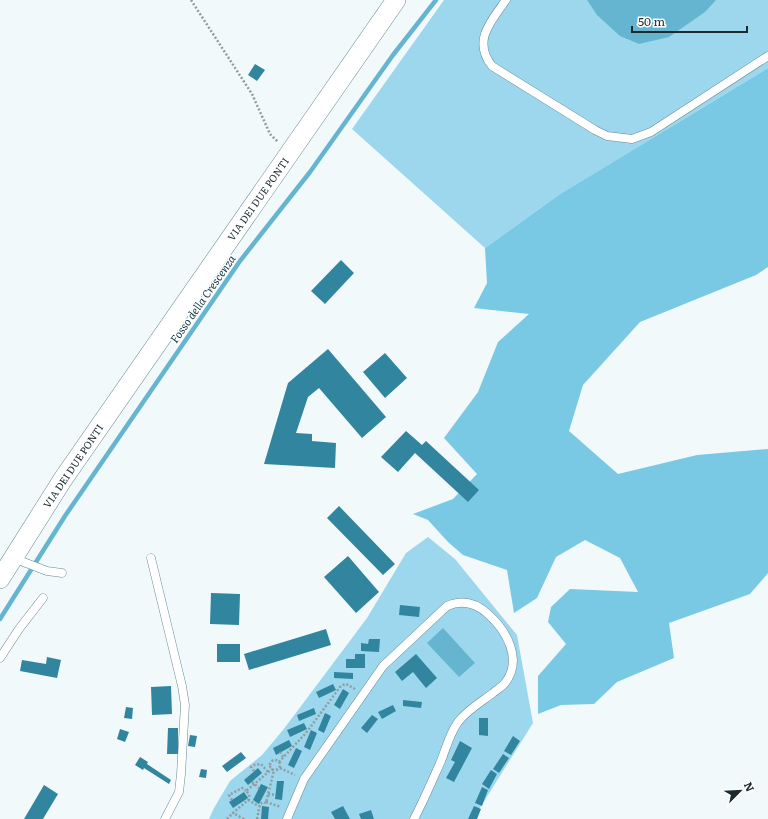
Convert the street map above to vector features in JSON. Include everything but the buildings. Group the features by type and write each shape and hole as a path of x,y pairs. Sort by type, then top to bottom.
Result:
{"street":[{"name":"VIA DEI DUE PONTI","path":"0,579 19,560 63,479 396,0"}],"lane":[{"path":"506,0 486,30 483,44 486,59 492,66 607,136 632,139 651,132 768,56"},
{"path":"151,558 181,679 185,705 179,792 165,819"},
{"path":"19,560 47,571 62,573"},
{"path":"0,658 19,629 43,598"},
{"path":"287,819 304,779 383,666 447,606 455,602 472,603 481,608 496,622 507,637 513,659 511,672 504,684 466,713 458,723 426,796 414,819"}],"path":[{"path":"191,0 252,94 270,134 289,154"},
{"path":"279,762 306,733 342,685 349,685 363,695"},
{"path":"280,752 284,757"},
{"path":"259,806 261,803 266,803 273,770 271,763 277,760 279,762"},
{"path":"246,791 253,783 268,772 278,770 281,765 279,762"},
{"path":"254,771 251,767 261,764 268,772"},
{"path":"253,783 259,788"},
{"path":"227,819 250,797 242,788 229,796 232,800"},
{"path":"268,794 276,795"},
{"path":"248,800 259,806"},
{"path":"261,800 266,801"},
{"path":"257,819 260,810 259,806"},
{"path":"233,813 244,819"}],"shaded area":[{"path":"444,0 768,0 768,68 560,194 485,248 352,129"},
{"path":"587,0 716,0 705,12 669,37 639,44 620,36 597,15"},
{"path":"768,68 768,267 756,275 640,322 583,385 569,431 618,474 697,455 768,449 768,573 750,594 669,623 674,658 617,682 594,704 561,705 538,714 538,676 566,644 548,622 551,607 570,589 638,592 620,558 585,540 556,557 537,598 514,613 507,570 463,555 448,542 428,520 413,514 453,499 477,474 444,438 478,392 498,342 529,314 474,308 487,283 485,248 560,194"},
{"path":"428,537 455,559 517,635 533,723 473,819 209,819 230,781 262,755 283,730 367,618 406,553"},
{"path":"443,628 475,663 459,677 427,643"}],"waterway":[{"name":"Fosso della Crescenza","path":"0,619 65,516 240,261 310,172 393,55 436,0"}]}
